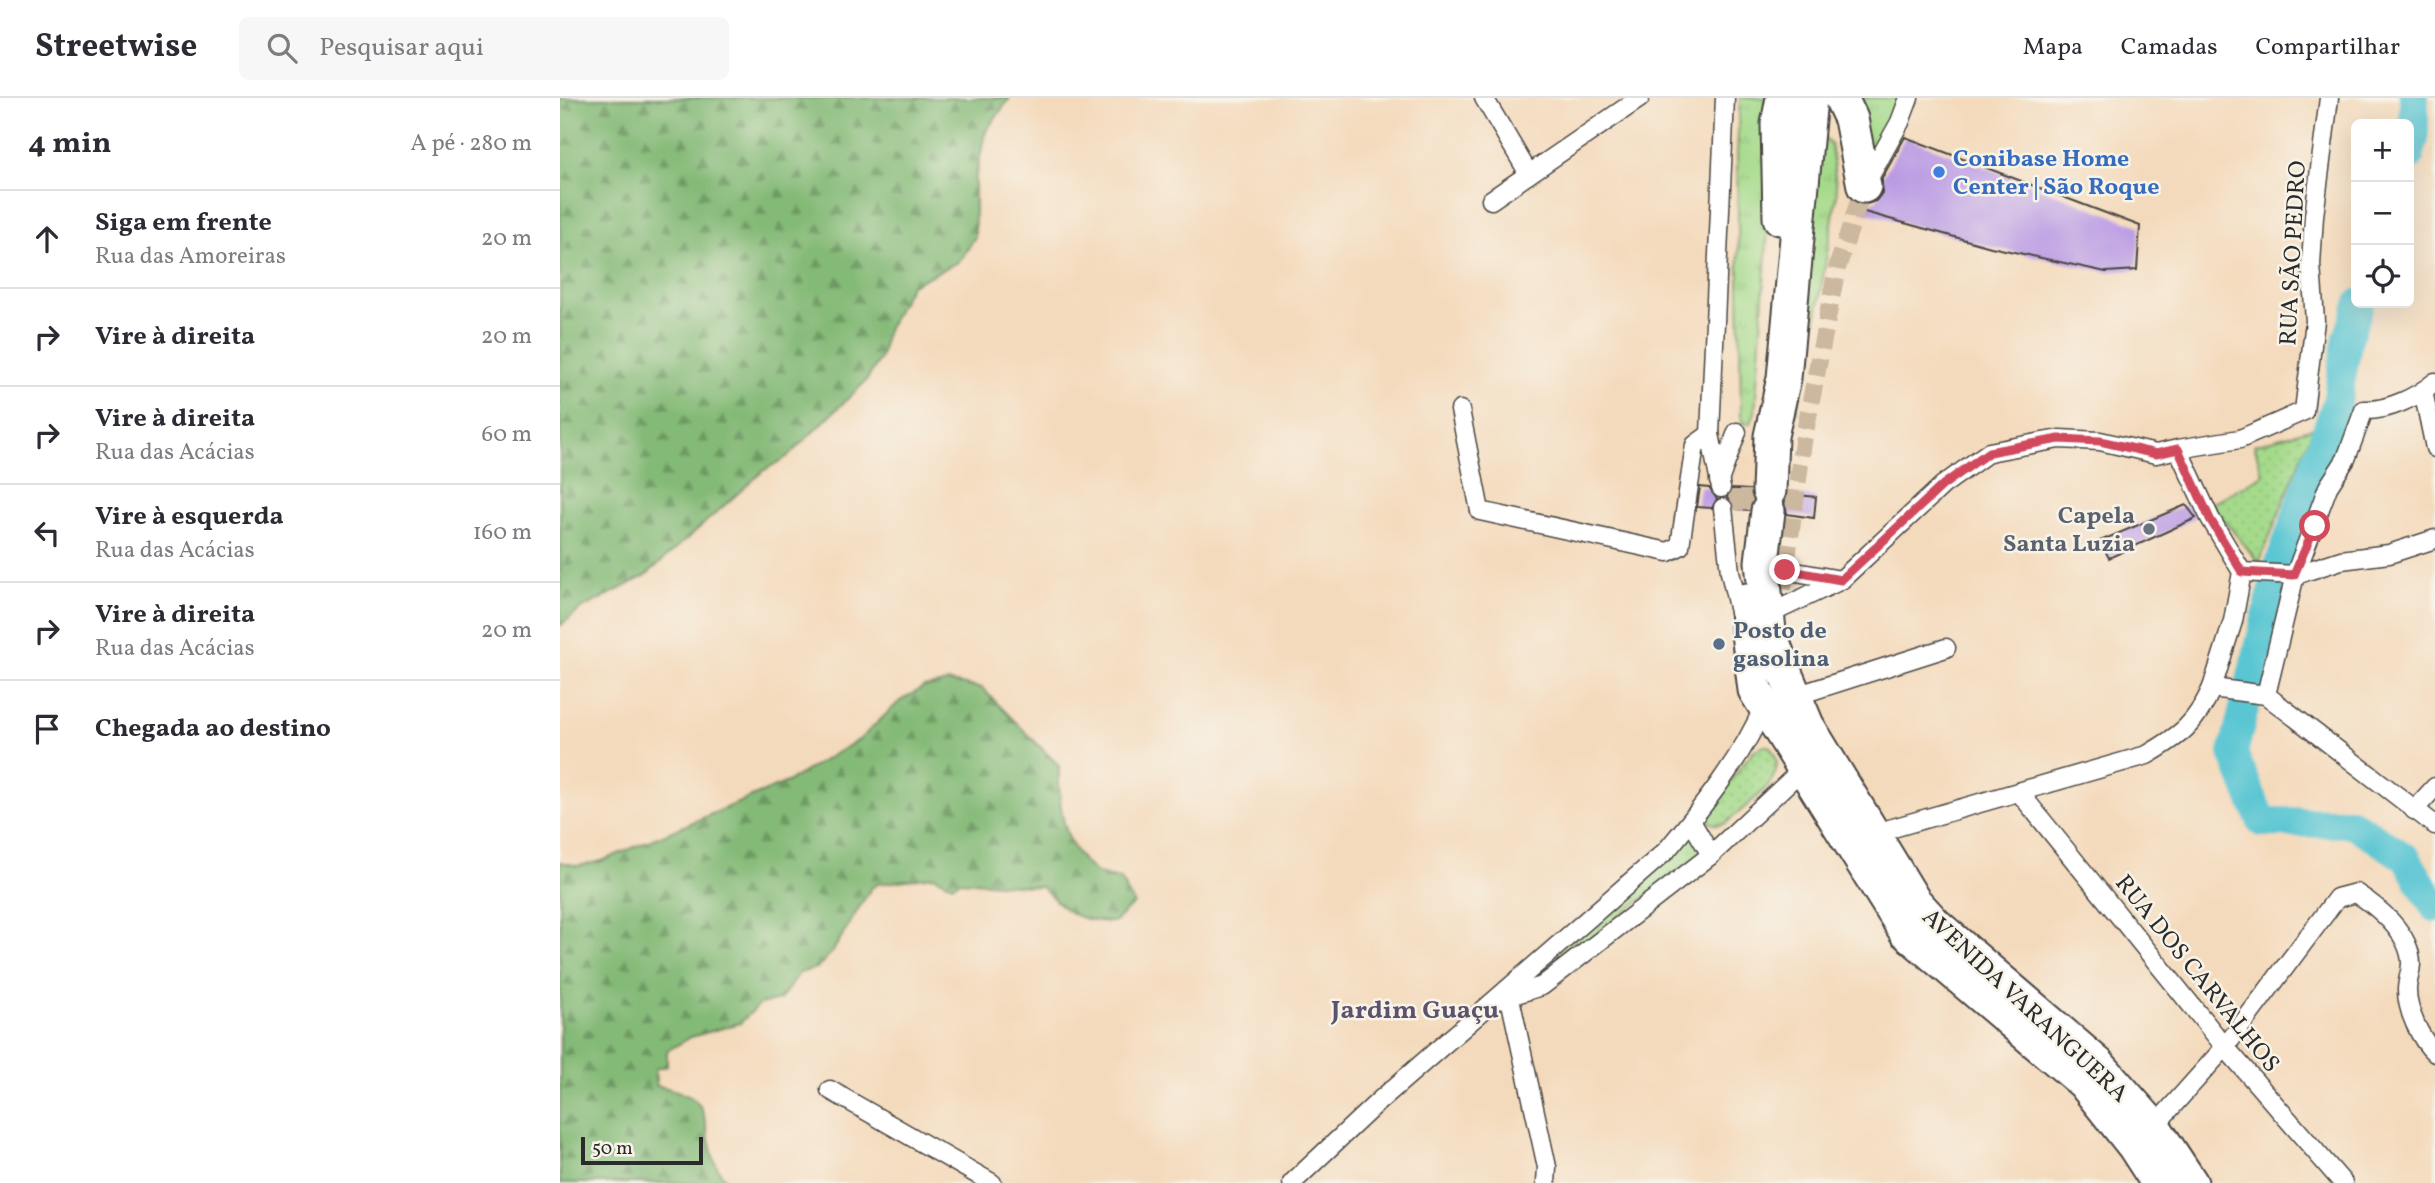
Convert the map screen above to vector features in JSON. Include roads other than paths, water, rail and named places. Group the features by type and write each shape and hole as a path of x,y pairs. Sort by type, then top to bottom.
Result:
{"highway":[{"path":"1742,497 1746,432 1781,207 1781,111 1802,98"},
{"path":"1742,497 1772,436 1784,378 1810,98"},
{"path":"1841,98 1851,119 1864,186"},
{"name":"AVENIDA VARANGUERA","path":"1742,497 1748,633 1755,690 1779,701"},
{"name":"AVENIDA VARANGUERA","path":"1742,497 1762,562 1779,701 1906,932 2084,1083 2144,1136 2191,1183"},
{"name":"AVENIDA VARANGUERA","path":"1813,761 1872,834 1914,901 1935,924 2098,1064 2144,1136 2158,1183"}],"street":[{"path":"1484,98 1530,174"},
{"path":"1491,200 1640,98"},
{"path":"1726,98 1710,434 1742,497"},
{"path":"1864,186 1900,122 1909,98"},
{"name":"RUA SÃO PEDRO","path":"2178,449 2240,439 2304,411 2315,321 2311,265 2314,216 2329,98"},
{"path":"2259,694 2282,574 2328,486 2346,459 2364,410 2377,411 2429,387 2435,448"},
{"path":"1460,410 1480,512 1668,552 1680,546 1695,445 1710,434 1746,432"},
{"path":"1780,609 1841,580 1943,485 1989,452 2059,439 2100,441 2156,454 2178,449 2210,519 2242,572 2233,621 2212,688 2199,715 2179,737 2147,755 1872,834"},
{"path":"2242,572 2282,574 2341,560 2389,554 2435,540"},
{"path":"1785,570 1841,580"},
{"path":"1292,1183 1379,1101 1504,995 1666,851 1691,821 1756,726 1779,701 1946,648"},
{"path":"2212,688 2259,694 2435,825"},
{"path":"1504,995 1542,986 1711,855 1813,761"},
{"path":"2414,810 2435,787"},
{"name":"RUA DOS CARVALHOS","path":"2019,792 2225,1047 2343,1183"},
{"path":"1691,821 1711,855"},
{"path":"2144,1136 2225,1047 2337,898 2356,893 2378,907 2405,942 2411,962 2407,993 2422,1041 2435,1053"},
{"path":"1504,995 1547,1167 1546,1183"},
{"path":"830,1090 992,1183"}],"waterway":[{"path":"2414,98 2414,119"},
{"path":"2358,308 2348,338 2337,402 2280,563 2233,753 2262,822 2352,823 2406,858 2435,907"}],"tunnel":[{"path":"1777,615 1803,442 1837,268 1864,186"},
{"path":"1745,490 1745,510"}],"place":[{"name":"Conibase Home Center | São Roque","path":"1939,172"},
{"name":"Capela Santa Luzia","path":"2149,529"},
{"name":"Posto de gasolina","path":"1719,644"}],"district":[{"name":"Jardim Guaçu","path":"1415,1009"}]}
